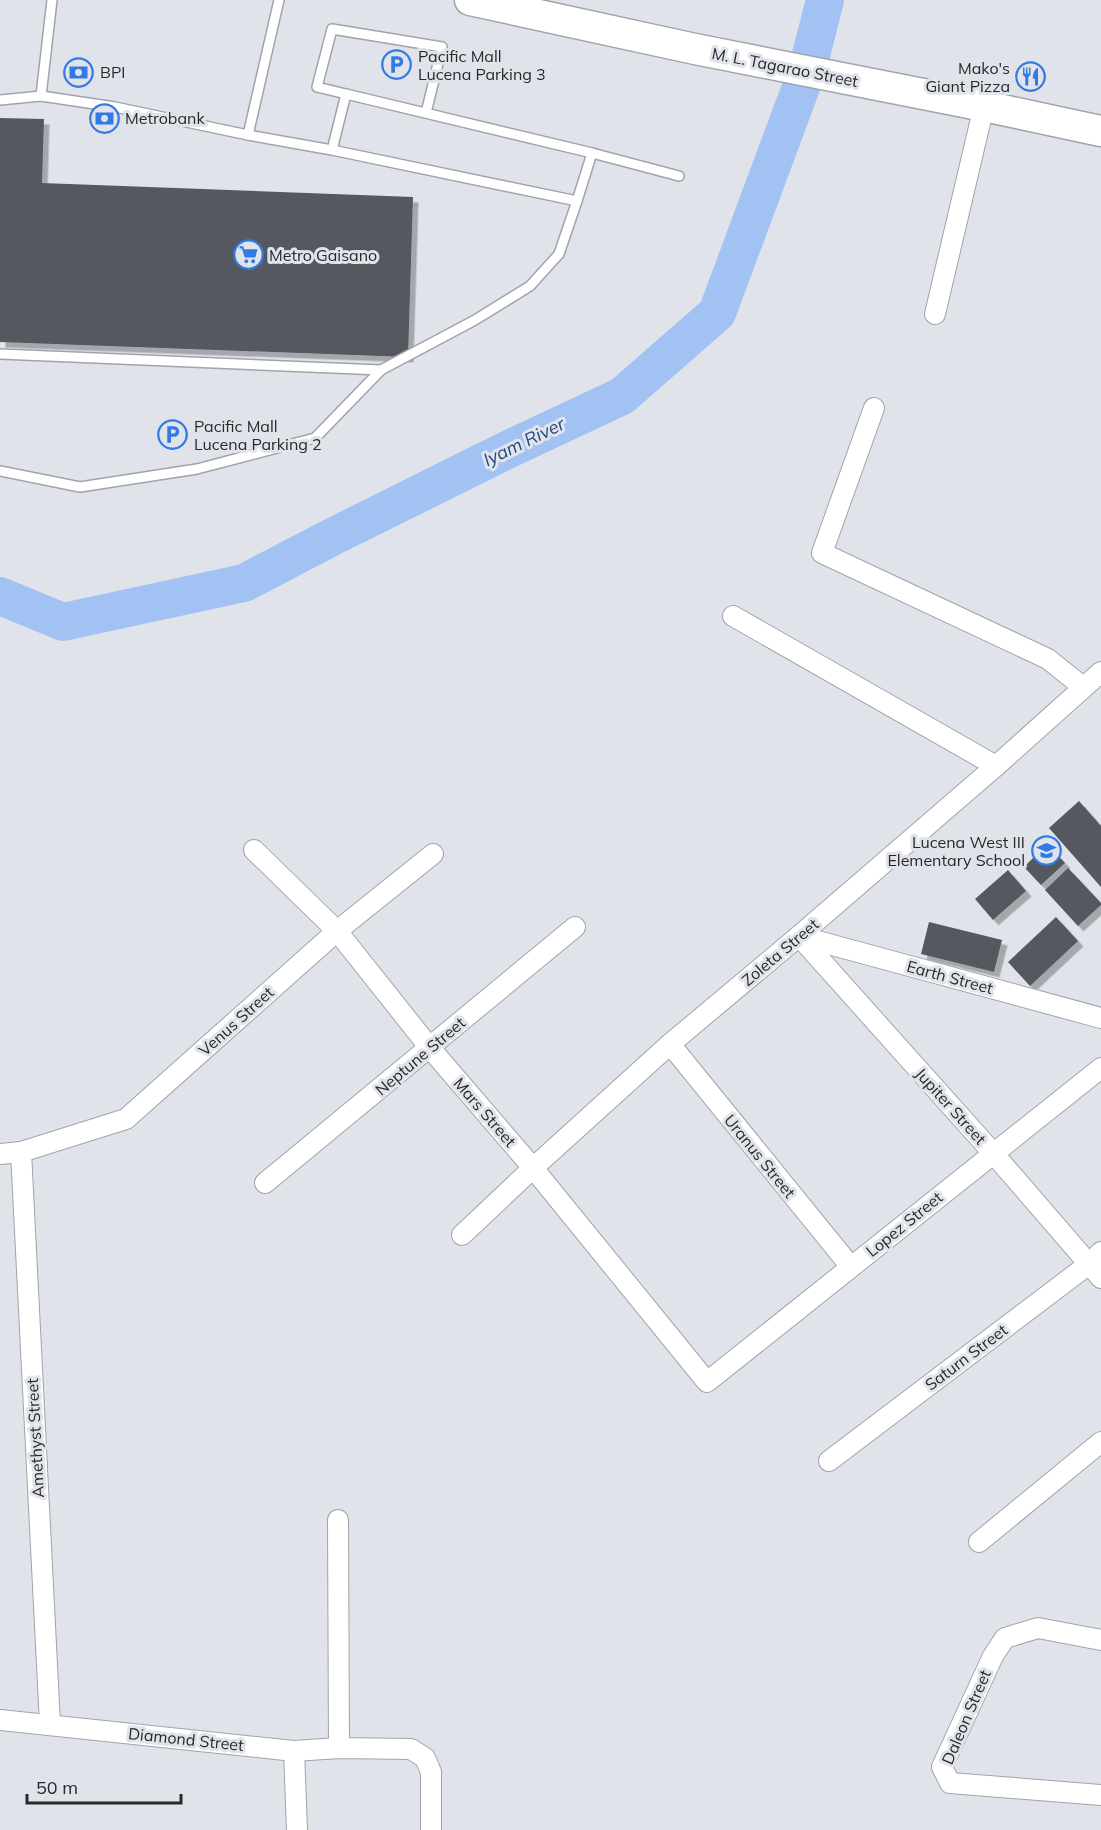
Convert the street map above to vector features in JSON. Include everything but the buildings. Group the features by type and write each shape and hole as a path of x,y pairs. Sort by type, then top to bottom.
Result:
{"main road":[{"name":"M. L. Tagarao Street","path":"470,0 1101,131"}],"street":[{"path":"935,314 984,106"},
{"path":"874,408 822,553 1048,659 1083,687"},
{"path":"733,616 996,766"},
{"name":"Zoleta Street","path":"462,1235 670,1044 996,766 1101,672"},
{"name":"Mars Street","path":"254,850 338,931 430,1048 533,1168 707,1382"},
{"name":"Venus Street","path":"0,1154 21,1152 126,1119 338,931 433,854"},
{"name":"Neptune Street","path":"265,1183 575,927"},
{"name":"Earth Street","path":"799,936 1101,1018"},
{"name":"Jupiter Street","path":"799,936 993,1153 1097,1265"},
{"name":"Uranus Street","path":"670,1044 851,1267"},
{"name":"Lopez Street","path":"707,1382 1101,1068"},
{"name":"Amethyst Street","path":"21,1152 50,1724"},
{"name":"Saturn Street","path":"829,1461 1097,1265"},
{"path":"979,1542 1101,1442"},
{"path":"338,1520 339,1748"},
{"name":"Daleon Street","path":"1101,1640 1038,1628 1005,1638 993,1656 942,1767 950,1783 1101,1795"},
{"name":"Diamond Street","path":"0,1720 294,1751 339,1748 411,1749 425,1758 431,1772 431,1830"},
{"path":"294,1751 297,1830"}],"lane":[{"path":"41,96 52,0"},
{"path":"248,135 279,0"},
{"path":"426,113 442,47 332,29 317,87 679,176"},
{"path":"332,150 346,94"},
{"path":"0,100 41,96 116,106 577,201"},
{"path":"0,471 81,487 197,469 315,438 381,370 475,320 530,286 559,254 592,153"},
{"path":"0,354 381,370"}],"waterway":[{"name":"Iyam River","path":"0,596 63,622 244,583 509,449 622,396 717,313 807,71 825,0"}],"place":[{"name":"Pacific Mall Lucena Parking 3","path":"397,65"},
{"name":"BPI","path":"79,72"},
{"name":"Mako's Giant Pizza","path":"1031,77"},
{"name":"Metrobank","path":"104,118"},
{"name":"Metro Gaisano","path":"248,255"},
{"name":"Pacific Mall Lucena Parking 2","path":"173,435"},
{"name":"Lucena West III Elementary School","path":"1046,851"}]}
